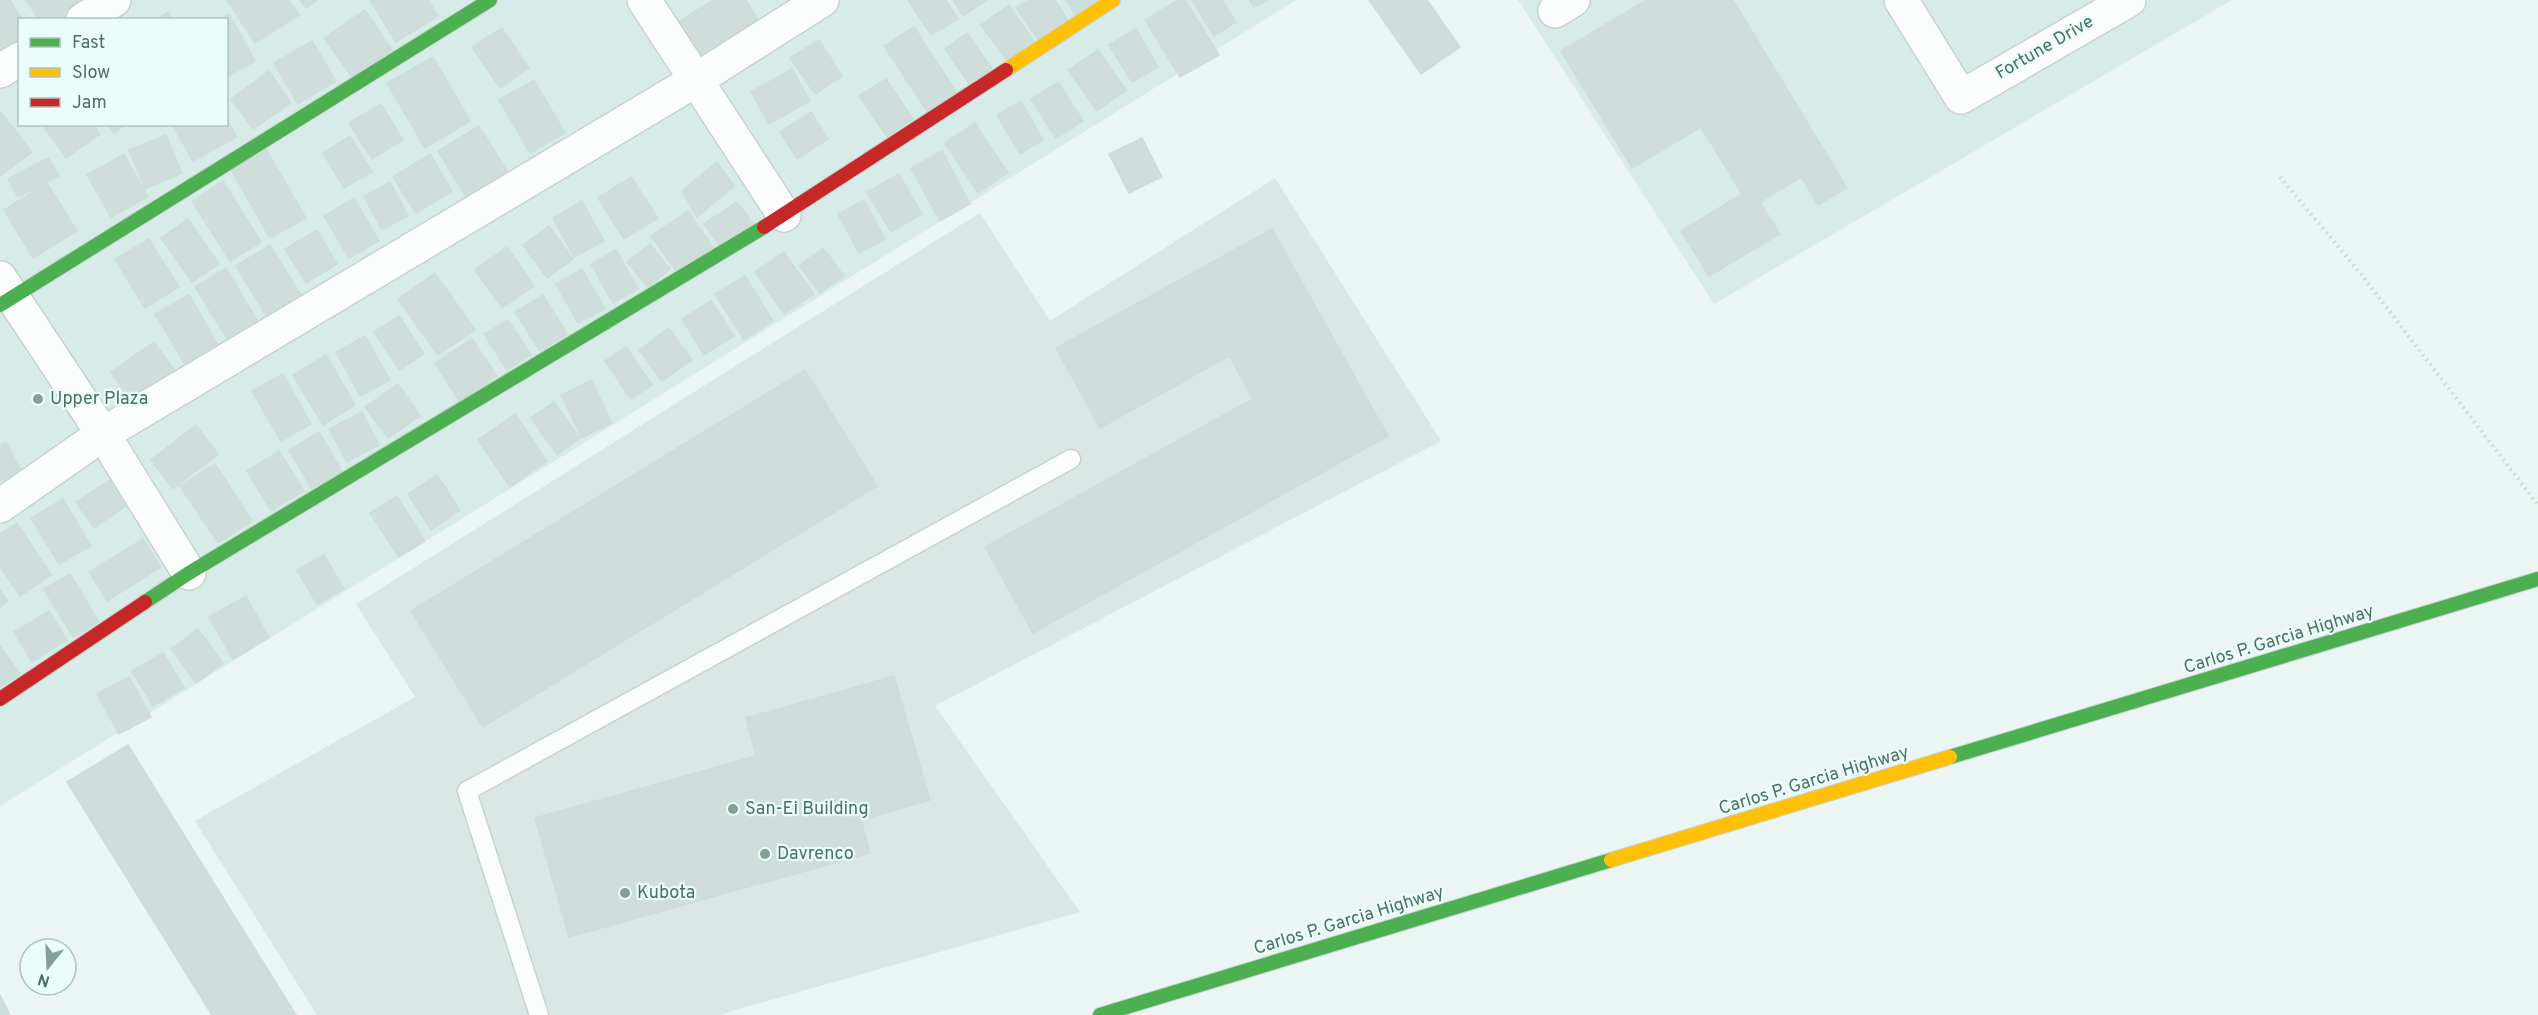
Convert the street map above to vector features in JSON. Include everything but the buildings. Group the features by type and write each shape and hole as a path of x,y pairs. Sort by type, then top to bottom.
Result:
{"main road":[{"path":"4,294 490,0"},
{"path":"0,699 189,573 784,215 1113,0"},
{"name":"Carlos P. Garcia Highway","path":"1100,1015 2538,579"}],"street":[{"path":"86,18 114,0"},
{"path":"644,0 784,215"},
{"path":"0,506 103,434 696,80 822,0"},
{"name":"Fortune Drive","path":"1901,0 1961,97 2129,0"},
{"path":"0,71 18,60"},
{"path":"4,294 103,434 189,573"}],"lane":[{"path":"539,1015 467,791 1071,459"}],"path":[{"path":"2280,177 2361,274 2538,505"}],"shaded area":[{"path":"0,0 1296,0 0,806"},
{"path":"1518,0 2232,0 1714,304"},
{"path":"1275,178 1441,441 935,706 1080,912 718,1015 317,1015 195,821 415,697 356,604 980,213 1050,321"}],"traffic: fast":[{"path":"0,305 490,0"},
{"path":"145,602 189,573 764,227"},
{"path":"1950,757 2538,579"},
{"path":"1100,1015 1611,860"}],"traffic: slow":[{"path":"1006,70 1113,0"},
{"path":"1611,860 1950,757"}],"traffic: jam":[{"path":"764,227 1006,70"},
{"path":"0,699 145,602"}],"place":[{"name":"Upper Plaza","path":"38,399"},
{"name":"San-Ei Building","path":"733,809"},
{"name":"Davrenco","path":"765,854"},
{"name":"Kubota","path":"625,893"}]}
